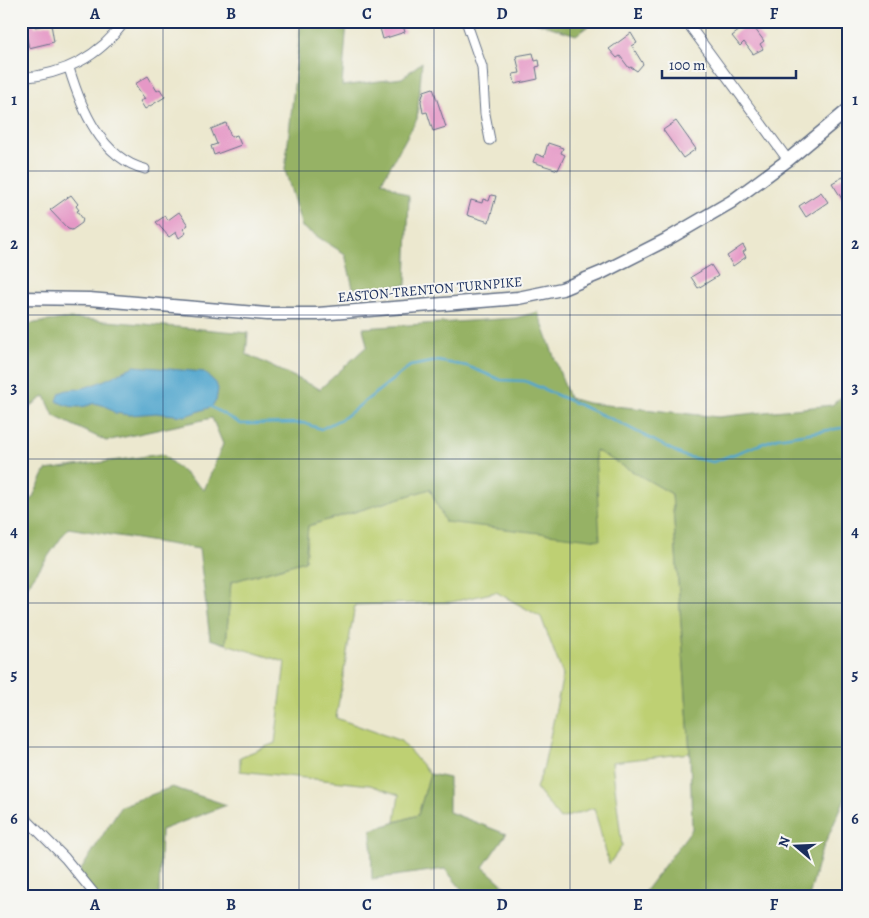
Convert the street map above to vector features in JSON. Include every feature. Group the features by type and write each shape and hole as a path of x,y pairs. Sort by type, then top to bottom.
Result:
{"main road":[{"name":"EASTON-TRENTON TURNPIKE","path":"21,298 89,299 267,314 318,314 518,298 562,289 603,272 666,240 731,202 788,160 848,110"}],"street":[{"path":"21,78 54,73 70,68 98,50 125,21"},
{"path":"466,21 482,67 485,114 490,140"},
{"path":"686,21 788,160"},
{"path":"70,68 82,104 102,139 118,156 135,166 145,169"},
{"path":"21,814 65,858 97,897"}],"green space":[{"path":"301,21 347,21 342,86 402,78 422,62 417,119 382,181 409,196 406,285 353,288 345,254 302,227 285,170"},
{"path":"532,21 595,21 576,35"},
{"path":"538,312 569,398 587,403 718,417 832,405 848,391 848,792 820,855 809,897 628,897 642,895 692,829 690,753 672,494 595,450 600,540 445,522 430,489 308,526 305,561 231,582 226,644 210,639 199,549 68,528 21,595 21,521 46,470 162,454 204,490 223,444 212,418 106,441 54,416 45,396 21,413 21,325 63,319 83,319 248,333 246,354 320,389 367,346 363,328 515,318"},
{"path":"595,449 672,494 690,753 612,762 622,846 609,864 594,808 560,819 536,788 543,770 563,675 541,617 496,592 452,602 355,605 336,718 401,741 430,774 418,815 395,822 399,795 370,785 240,771 240,757 275,743 285,662 226,644 231,582 305,561 308,526 430,489 446,522"},
{"path":"430,774 449,778 449,812 506,834 483,867 517,897 468,897 445,869 372,879 371,830 418,815"},
{"path":"172,787 227,805 161,830 159,897 94,897 79,873 121,806"}],"water":[{"path":"134,366 204,372 216,383 218,389 216,401 211,407 185,416 156,413 129,415 115,413 106,406 94,403 76,407 57,401 62,392 93,385"}],"building":[{"path":"378,21 394,21 395,25 402,23 405,32 383,39"},
{"path":"752,21 758,27 755,29 764,41 760,44 763,49 753,54 744,42 740,46 732,36"},
{"path":"34,23 35,27 51,24 54,42 29,48 24,25"},
{"path":"631,33 637,43 632,46 643,64 637,71 631,67 629,68 620,56 617,58 609,49"},
{"path":"533,53 535,61 539,60 540,66 536,67 538,79 515,84 513,74 520,73 516,56"},
{"path":"148,76 157,91 160,89 165,97 145,109 140,101 145,99 135,84"},
{"path":"433,88 446,127 433,131 427,112 423,113 421,101 424,91"},
{"path":"676,121 696,149 683,158 663,130"},
{"path":"226,123 231,137 237,135 241,145 214,155 211,146 217,144 211,129"},
{"path":"548,143 563,148 561,153 565,155 558,170 533,162 536,154 544,157"},
{"path":"843,177 848,184 848,200 844,202 832,183"},
{"path":"821,192 828,202 806,217 799,206"},
{"path":"71,195 78,204 76,206 79,210 77,211 83,219 82,223 72,230 68,229 50,210"},
{"path":"491,195 496,196 489,222 467,215 471,200 482,203 483,199 489,201"},
{"path":"179,212 188,225 183,229 186,233 179,238 176,232 169,237 156,222 165,216 168,220"},
{"path":"743,245 746,250 743,252 746,257 733,266 727,256"},
{"path":"711,265 718,276 698,288 691,277"}],"waterway":[{"path":"211,407 241,424 303,423 321,429 345,417 410,366 437,361 467,366 501,380 525,381 618,422 684,456 713,462 777,438 848,427"}]}
